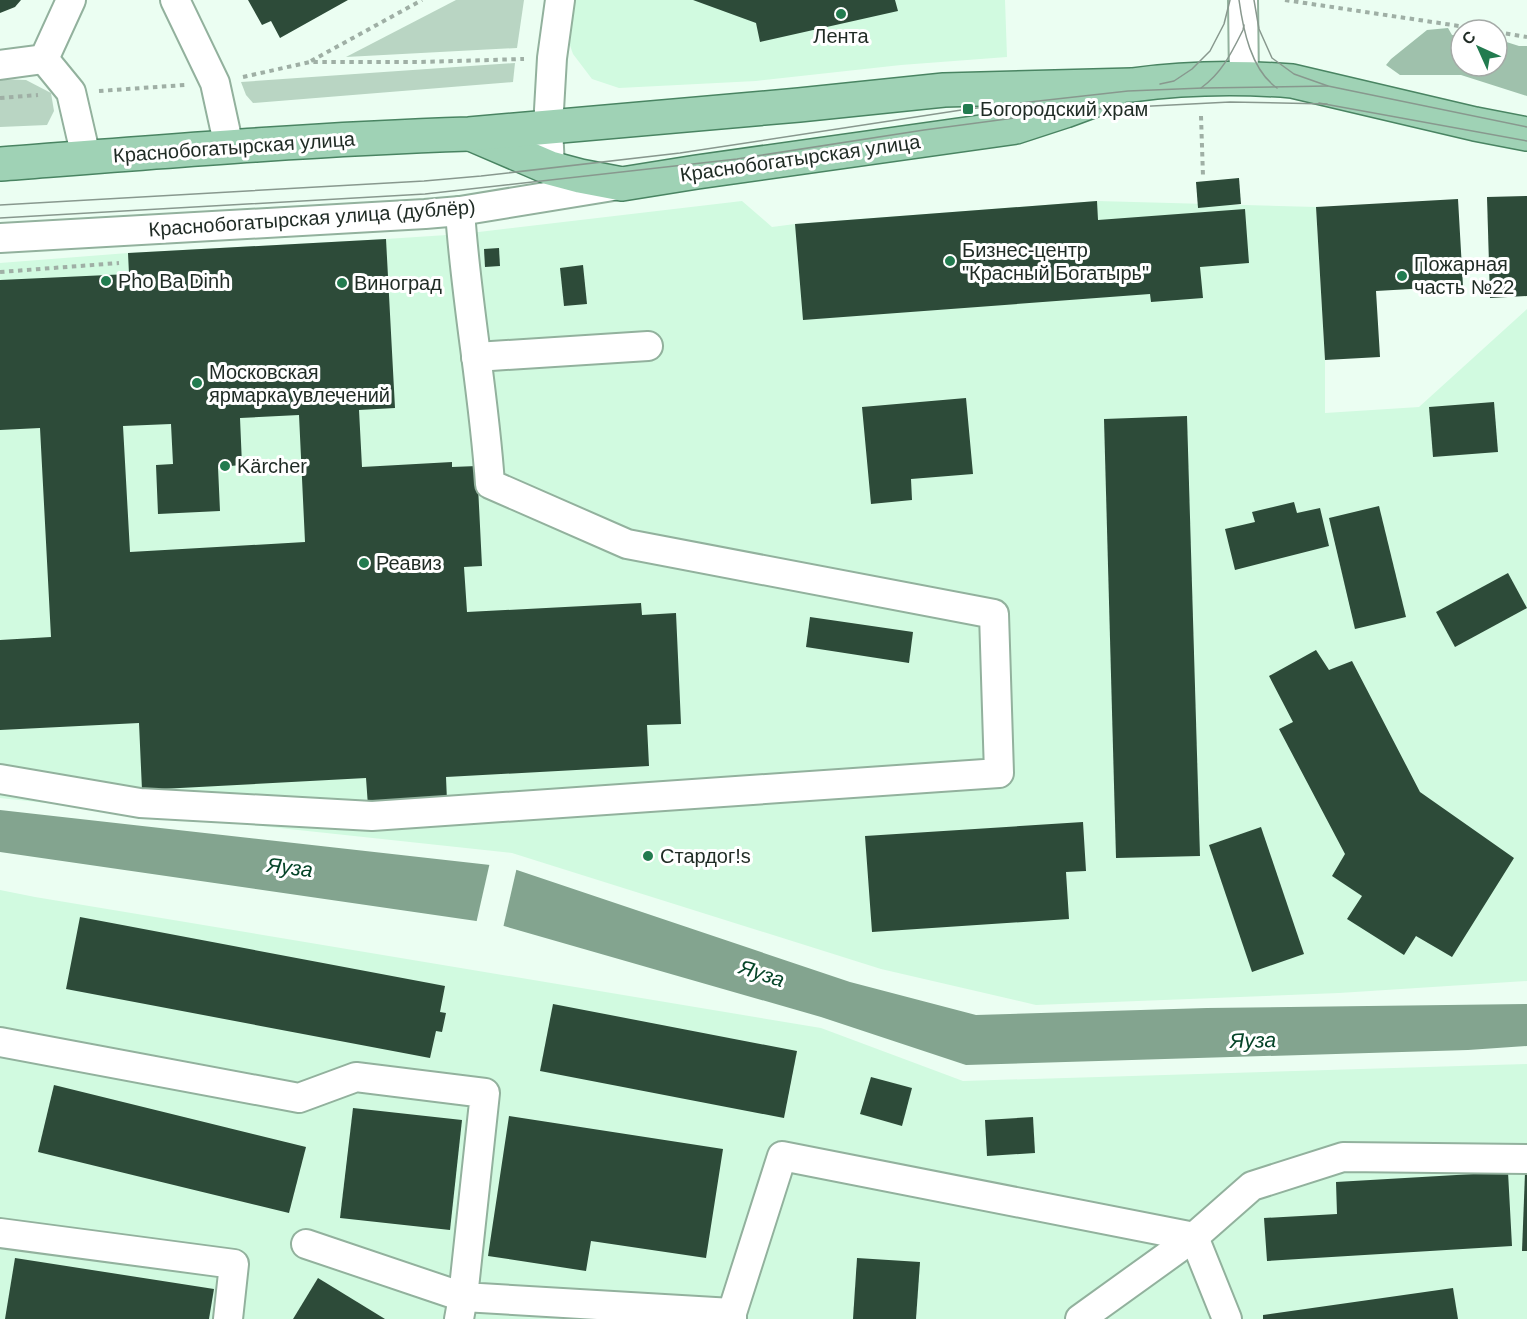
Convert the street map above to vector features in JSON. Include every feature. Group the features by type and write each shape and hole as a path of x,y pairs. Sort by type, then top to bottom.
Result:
{"main road":[{"name":"Краснобогатырская улица","path":"0,164 229,147 469,134 944,90 1132,85 1158,81 1267,79 1292,81 1527,134"},
{"name":"Краснобогатырская улица","path":"469,134 550,168 621,184 1016,127 1132,85"}],"street":[{"path":"44,59 71,0"},
{"path":"175,0 215,83 229,147"},
{"path":"550,168 548,127 552,58 560,0"},
{"path":"1243,0 1244,80"},
{"path":"0,65 44,59"},
{"path":"44,59 71,92 86,157"},
{"name":"Краснобогатырская улица (дублёр)","path":"0,238 460,211 621,184"},
{"path":"0,779 140,803 372,816 999,773 994,614 627,544 490,484 460,211"},
{"path":"476,357 648,346"},
{"path":"0,1042 299,1098 356,1077 484,1093 461,1308"},
{"path":"306,1244 461,1308 732,1316 782,1156 1194,1237"},
{"path":"1080,1319 1194,1237 1252,1186 1343,1157 1527,1159"},
{"path":"0,1233 234,1264 228,1319"},
{"path":"1194,1237 1227,1319"}],"path":[{"path":"310,62 422,0"},
{"path":"1285,0 1449,24"},
{"path":"1509,34 1527,37"},
{"path":"0,98 215,83 310,62 419,62 552,58"},
{"path":"1200,116 1203,176"},
{"path":"0,272 119,263"}],"shaded area":[{"path":"456,0 524,0 517,48 346,57"},
{"path":"574,0 1005,0 1007,57 901,65 756,81 619,88 592,79 573,54 567,37"},
{"path":"1427,30 1449,30 1449,75 1400,75 1386,65 1391,59"},
{"path":"1509,43 1527,46 1527,96 1470,78 1509,78"},
{"path":"515,63 513,82 253,103 246,95 241,82"},
{"path":"0,79 26,80 51,93 54,111 47,125 0,127"},
{"path":"742,201 772,227 1097,201 1316,207 1325,360 1325,413 1419,407 1527,309 1527,981 1339,993 1036,1005 881,969 512,853 0,798 0,263 128,253 462,234"},
{"path":"0,890 821,1028 963,1081 1527,1064 1527,1319 0,1319"}],"water":[{"name":"Яуза","path":"0,810 508,867 850,982 976,1015 1207,1008 1527,1004 1527,1046 1468,1050 966,1065 821,1017 497,924 0,852"}],"pier":[{"path":"490,862 517,867 503,928 476,924"}],"building":[{"path":"0,0 21,0 15,7 0,13"},
{"path":"248,0 348,0 280,38 271,21 262,25"},
{"path":"693,0 895,0 898,11 760,42 756,23"},
{"path":"1239,178 1241,204 1198,208 1196,182"},
{"path":"1527,196 1527,296 1490,298 1487,197"},
{"path":"1458,199 1463,286 1376,291 1380,357 1325,360 1316,207"},
{"name":"Бизнес-центр \"Красный Богатырь\"","path":"1097,201 1098,220 1245,209 1249,263 1200,267 1203,298 1151,302 1150,294 803,320 795,224"},
{"path":"386,239 395,408 359,410 362,467 452,462 452,467 477,466 482,566 464,567 467,612 641,603 642,615 676,613 681,724 647,725 649,766 446,777 447,801 368,806 366,778 142,790 139,723 0,730 0,640 51,637 40,428 0,430 0,280 129,274 128,253","holes":["299,415 305,542 130,552 123,426 171,424 173,464 156,465 158,514 220,511 218,467 242,465 240,418"]},
{"path":"499,248 500,266 485,267 484,249"},
{"path":"583,265 587,304 564,306 560,268"},
{"path":"966,398 973,474 911,479 912,500 871,504 862,407"},
{"path":"1494,402 1498,452 1433,457 1429,407"},
{"path":"1187,416 1200,856 1116,858 1104,419"},
{"path":"1294,502 1297,513 1320,508 1329,546 1235,570 1225,529 1255,522 1252,512"},
{"path":"1379,506 1406,617 1355,629 1329,518"},
{"path":"1508,573 1527,608 1455,647 1436,612"},
{"path":"810,617 913,632 909,663 806,647"},
{"path":"1316,650 1329,670 1352,661 1420,792 1514,858 1452,957 1416,936 1404,955 1347,919 1362,896 1332,876 1345,854 1279,729 1293,722 1269,676"},
{"path":"1083,822 1086,871 1066,872 1069,919 872,932 865,836"},
{"path":"1261,827 1304,954 1252,972 1209,845"},
{"path":"80,917 445,986 440,1012 446,1013 442,1032 436,1031 430,1058 66,989"},
{"path":"553,1004 797,1051 784,1118 540,1071"},
{"path":"871,1077 912,1088 902,1126 860,1114"},
{"path":"54,1085 306,1147 289,1213 38,1152"},
{"path":"353,1108 462,1120 450,1230 340,1218"},
{"path":"509,1116 723,1149 706,1258 591,1241 586,1271 488,1256"},
{"path":"1033,1117 1035,1153 987,1156 985,1120"},
{"path":"1508,1172 1512,1246 1267,1261 1264,1218 1337,1214 1336,1182"},
{"path":"1525,1173 1527,1173 1527,1251 1522,1251"},
{"path":"15,1258 214,1289 209,1319 5,1319"},
{"path":"857,1258 920,1262 916,1319 853,1319"},
{"path":"318,1278 385,1319 293,1319"},
{"path":"1453,1288 1458,1319 1263,1319 1263,1315"}],"tram line":[{"path":"1160,84 1174,81 1192,69 1210,51 1224,24 1230,0"},
{"path":"1239,0 1246,36 1255,60 1268,80 1277,88"},
{"path":"1254,0 1259,29 1272,58 1294,74 1328,86 1527,127"},
{"path":"1201,88 1226,62 1244,25"},
{"path":"0,205 481,176 680,153 968,109 1128,91 1328,86"},
{"path":"0,218 425,194 737,159 1074,110 1230,102 1327,104"},
{"path":"1319,103 1527,141"}],"place":[{"name":"Лента","path":"841,14"},
{"name":"Богородский храм","path":"968,109"},
{"name":"Бизнес-центр \"Красный Богатырь\"","path":"950,261"},
{"name":"Пожарная часть №22","path":"1402,276"},
{"name":"Pho Ba Dinh","path":"106,281"},
{"name":"Виноград","path":"342,283"},
{"name":"Московская ярмарка увлечений","path":"197,383"},
{"name":"Kärcher","path":"225,466"},
{"name":"Реавиз","path":"364,563"},
{"name":"Стардог!s","path":"648,856"}]}
